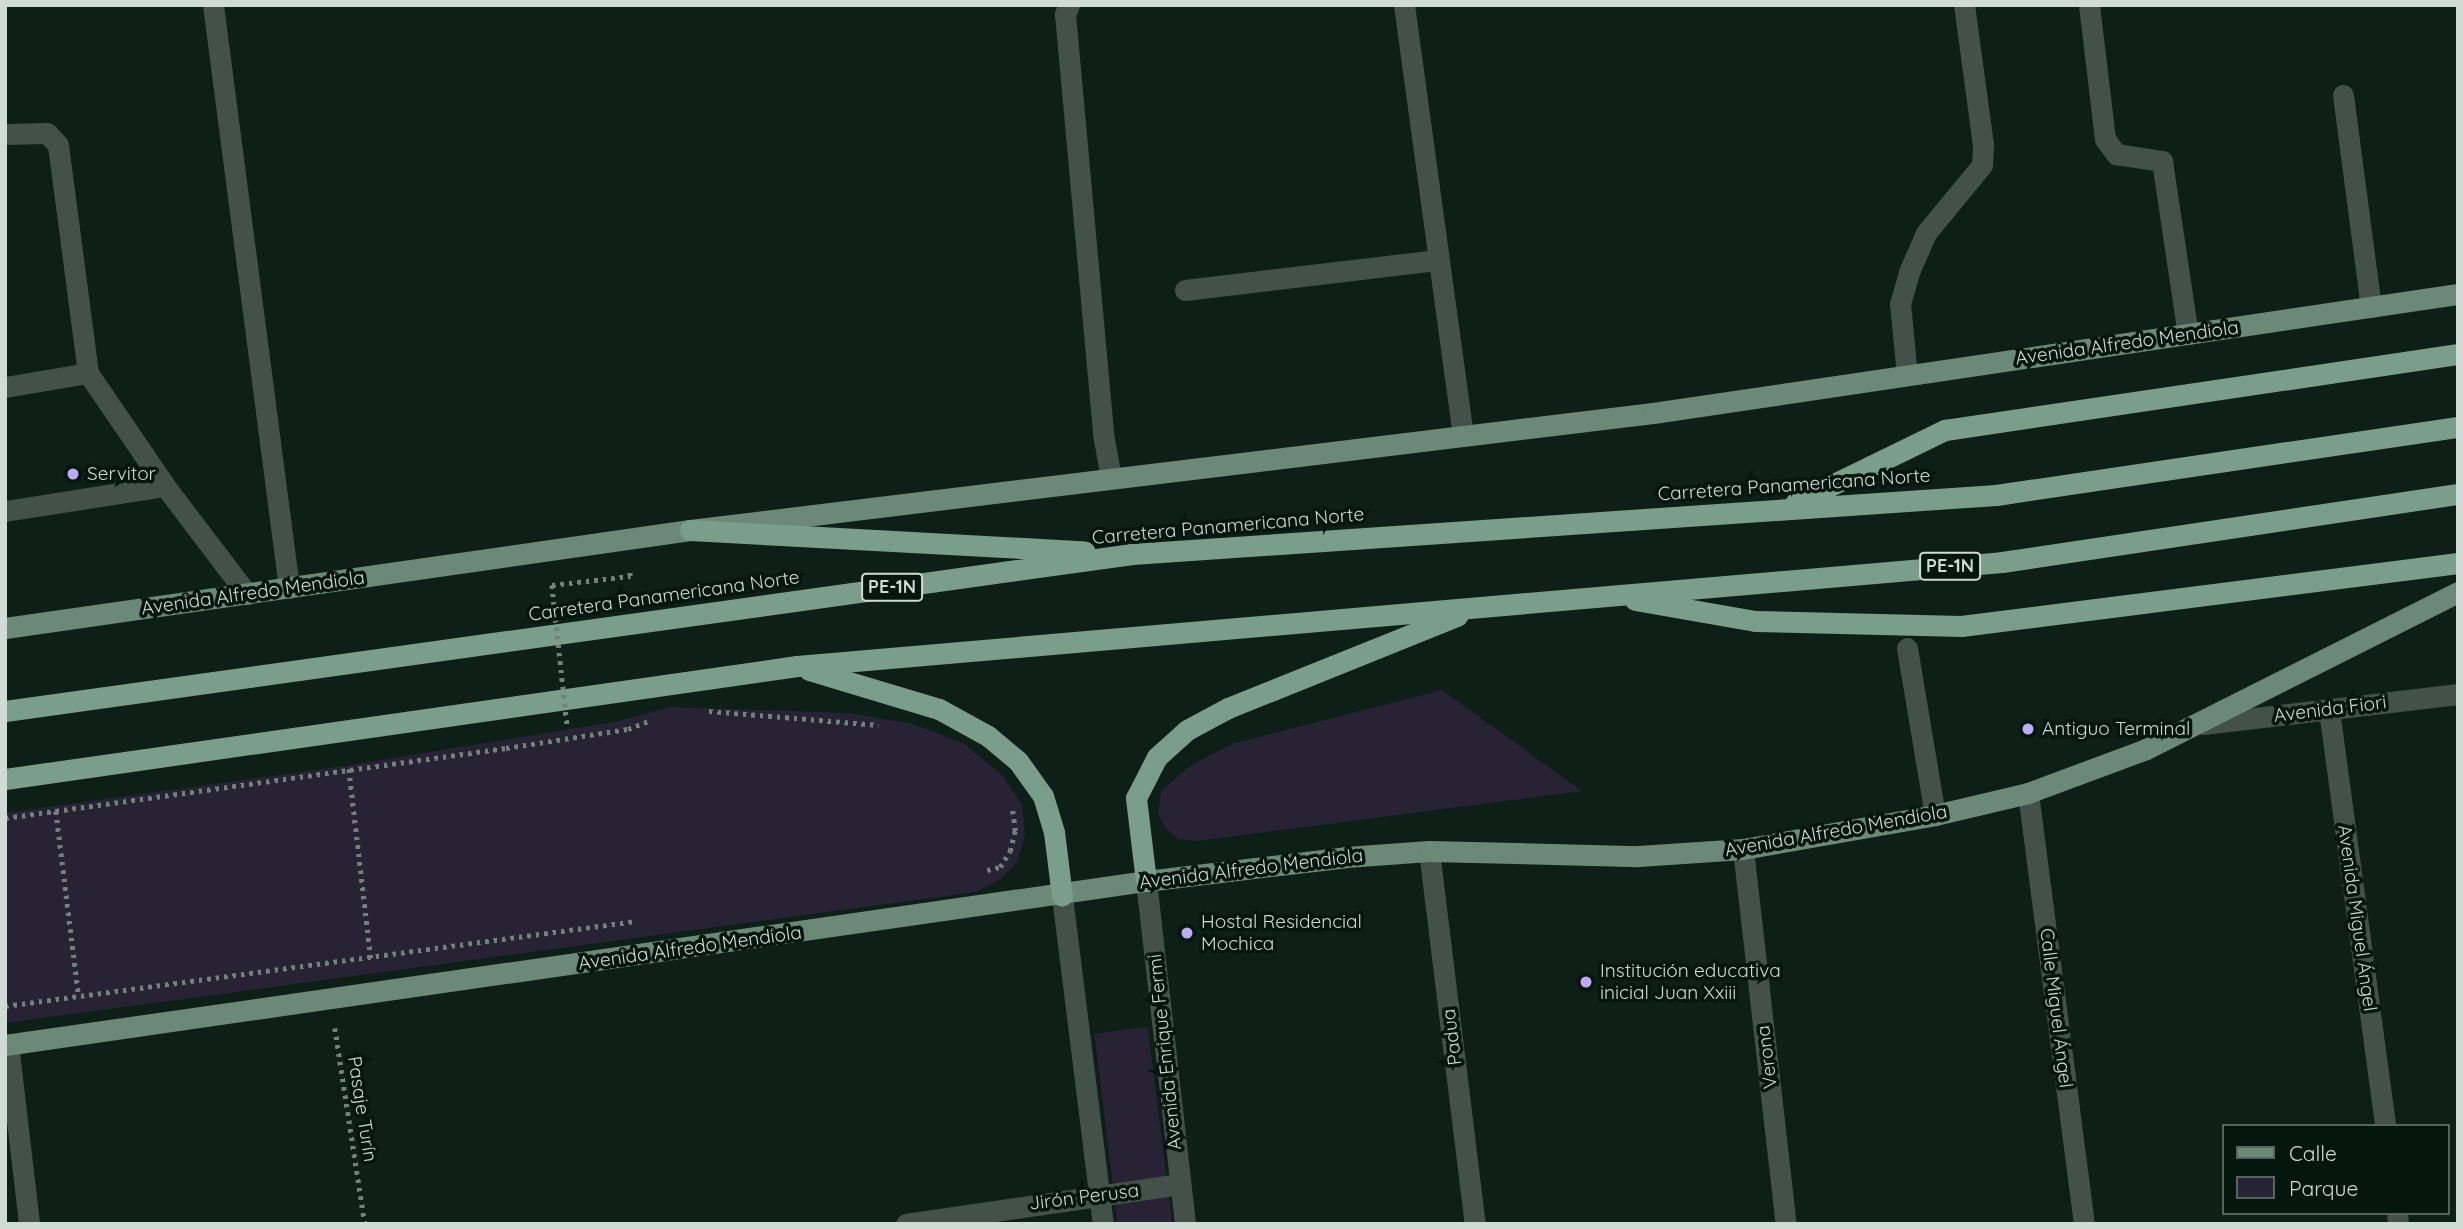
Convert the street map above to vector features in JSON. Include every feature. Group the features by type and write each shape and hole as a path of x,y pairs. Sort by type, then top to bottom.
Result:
{"highway":[{"path":"1783,508 1945,430 2458,354"},
{"name":"Carretera Panamericana Norte","path":"5,710 1132,554 1996,495 2458,427"},
{"name":"PE-1N","path":"5,779 797,666 2002,562 2458,494"},
{"path":"690,530 1132,554"},
{"path":"1606,595 1755,621 1961,626 2458,563"},
{"path":"1146,881 1136,798 1157,757 1187,730 1227,708 1480,607"},
{"path":"797,666 939,709 988,736 1018,761 1043,796 1054,832 1062,896"}],"main road":[{"name":"Avenida Alfredo Mendiola","path":"5,628 690,530 1463,436 1907,375 2458,294"},
{"name":"Avenida Alfredo Mendiola","path":"7,1045 1062,896 1146,881 1429,851 1639,856 1743,849 1935,815 2028,793 2203,724 2458,592"}],"street":[{"path":"213,5 289,588"},
{"path":"1069,5 1065,14 1103,434 1111,478"},
{"path":"1404,5 1463,436"},
{"path":"1907,375 1900,304 1909,272 1926,233 1982,165 1983,145 1964,5"},
{"path":"2089,5 2105,139 2116,154 2162,161 2188,334"},
{"path":"2343,95 2371,307"},
{"path":"5,134 47,133 58,145 88,373 165,486 247,594"},
{"path":"1185,290 1438,260"},
{"path":"5,387 88,373"},
{"path":"5,509 165,486"},
{"path":"1907,648 1935,815"},
{"name":"Avenida Fiori","path":"2203,724 2458,694"},
{"name":"Avenida Miguel Ángel","path":"2329,709 2385,1124"},
{"name":"Calle Miguel Ángel","path":"2028,793 2084,1224"},
{"name":"Verona","path":"1743,849 1786,1224"},
{"name":"Padua","path":"1429,851 1475,1224"},
{"name":"Avenida Enrique Fermi","path":"1146,881 1185,1224"},
{"path":"1062,896 1103,1224"},
{"path":"7,1045 29,1224"},
{"name":"Jirón Perusa","path":"906,1224 1018,1204 1099,1197 1180,1184"}],"path":[{"path":"567,724 552,585 630,576"},
{"path":"695,711 882,725"},
{"path":"5,818 628,729 659,715"},
{"path":"349,769 372,966"},
{"path":"973,874 1000,867 1010,851 1015,831 1008,799"},
{"path":"56,811 80,1006"},
{"path":"5,1006 645,919"},
{"name":"Pasaje Turín","path":"330,999 365,1224"}],"green space":[{"path":"1442,690 1582,791 1197,841 1178,839 1166,829 1158,813 1161,791 1190,766 1232,744"},
{"path":"670,707 848,713 913,724 963,743 1002,775 1022,805 1025,836 1017,862 1000,879 976,892 5,1023 5,813 351,765 619,721"},
{"path":"1148,1027 1172,1224 1118,1224 1094,1034"}],"place":[{"name":"Servitor","path":"73,474"},
{"name":"Antiguo Terminal","path":"2028,729"},
{"name":"Hostal Residencial Mochica","path":"1187,933"},
{"name":"Institución educativa inicial Juan Xxiii","path":"1586,982"}]}
